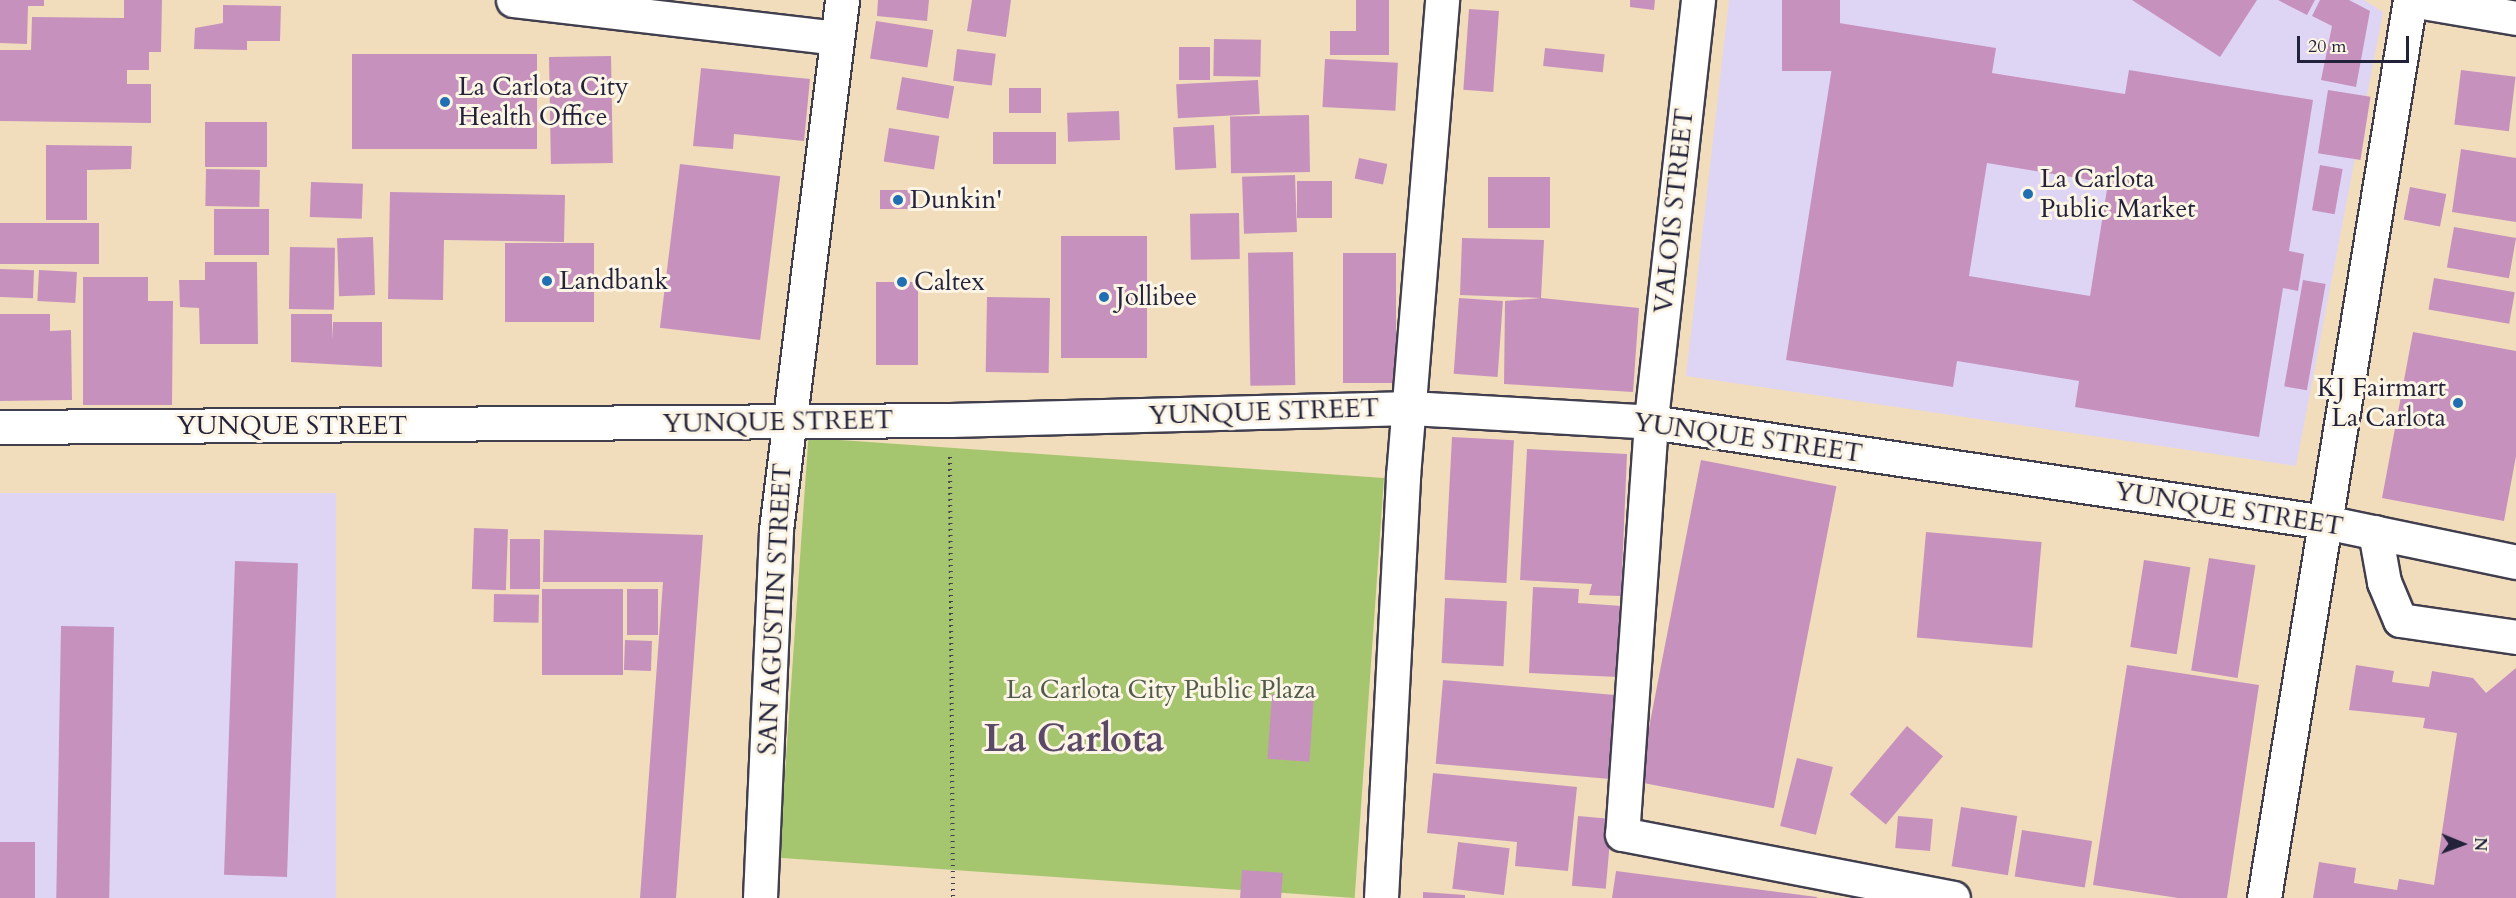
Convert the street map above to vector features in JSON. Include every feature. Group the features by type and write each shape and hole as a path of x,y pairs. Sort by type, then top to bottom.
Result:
{"street":[{"path":"513,0 835,38"},
{"name":"SAN AGUSTIN STREET","path":"760,898 776,530 787,422 835,38 842,0"},
{"path":"1381,898 1411,408 1442,0"},
{"name":"VALOIS STREET","path":"1698,0 1651,422 1622,834 1826,886"},
{"path":"2264,898 2411,0 2516,18"},
{"name":"YUNQUE STREET","path":"0,427 950,420 1411,408 1651,422 2325,522 2516,562"},
{"path":"2375,532 2384,582 2400,620 2516,637"},
{"path":"1826,886 1953,898"}],"path":[{"path":"950,420 953,898"}],"shaded area":[{"name":"La Carlota Public Market","path":"1729,0 2364,0 2383,12 2296,466 1686,376"},
{"path":"0,493 336,493 336,898 0,898"}],"green space":[{"name":"La Carlota City Public Plaza","path":"808,438 1384,478 1355,898 779,858"}],"building":[{"path":"0,0 44,0 44,6 28,6 27,44 0,43"},
{"path":"124,0 162,0 161,52 149,52 149,70 127,70 127,84 151,84 151,123 0,121 0,50 31,50 32,17 124,18"},
{"path":"878,0 929,0 927,21 877,16"},
{"path":"972,0 1011,0 1006,37 967,31"},
{"path":"1356,0 1389,0 1389,55 1330,55 1330,31 1356,31"},
{"path":"1630,0 1655,0 1654,10 1630,7"},
{"path":"1782,0 1840,0 1840,71 1782,71"},
{"path":"2132,0 2257,0 2220,57"},
{"path":"2278,0 2315,0 2307,15"},
{"path":"2320,0 2349,0 2370,11 2356,87 2321,80 2332,26 2312,16"},
{"path":"223,5 281,6 280,41 247,41 247,50 194,49 195,28 223,23"},
{"path":"1469,9 1499,11 1493,92 1463,90"},
{"path":"876,21 933,30 927,68 870,59"},
{"path":"1839,23 1996,48 1992,73 2125,94 2129,70 2313,100 2289,251 2304,254 2298,291 2283,288 2259,437 2075,407 2079,381 1957,361 1953,387 1786,360","holes":["1987,163 2108,183 2090,296 1969,276"]},
{"path":"1214,39 1261,40 1260,77 1213,76"},
{"path":"1179,47 1210,47 1210,80 1179,80"},
{"path":"1545,48 1605,54 1603,72 1543,66"},
{"path":"957,49 996,54 992,86 953,81"},
{"name":"La Carlota City Health Office","path":"352,54 537,54 537,149 352,149"},
{"path":"611,56 613,163 551,164 549,57"},
{"path":"1325,59 1398,63 1395,111 1322,107"},
{"path":"701,68 810,79 804,141 734,134 733,149 693,146"},
{"path":"2461,70 2516,77 2509,131 2454,125"},
{"path":"902,77 954,86 948,119 896,109"},
{"path":"1258,80 1260,114 1178,118 1176,84"},
{"path":"1009,88 1041,88 1041,113 1009,113"},
{"path":"2328,90 2370,97 2360,160 2318,153"},
{"path":"1119,111 1120,140 1068,142 1067,113"},
{"path":"1309,115 1310,172 1231,173 1230,116"},
{"path":"205,122 267,122 267,167 205,167"},
{"path":"1214,125 1216,168 1175,170 1173,127"},
{"path":"889,128 939,136 934,170 884,162"},
{"path":"993,132 1056,132 1056,164 993,164"},
{"path":"46,145 132,146 131,169 87,170 87,220 46,220"},
{"path":"2461,149 2516,158 2516,222 2452,212"},
{"path":"1359,158 1387,164 1383,185 1355,179"},
{"path":"680,164 780,176 760,340 660,328"},
{"path":"2320,165 2343,169 2335,214 2312,210"},
{"path":"206,169 260,170 259,207 205,206"},
{"path":"1295,175 1297,232 1244,234 1242,177"},
{"path":"1488,177 1550,177 1550,228 1488,228"},
{"path":"1297,181 1332,181 1332,218 1297,218"},
{"path":"311,182 363,184 362,219 310,217"},
{"path":"2410,187 2446,194 2440,226 2404,219"},
{"name":"Dunkin'","path":"880,190 916,190 916,209 880,209"},
{"path":"390,192 565,195 564,242 444,240 443,300 388,299"},
{"path":"214,209 269,209 269,255 214,255"},
{"path":"1239,213 1240,259 1191,260 1190,214"},
{"path":"0,223 99,223 99,264 0,264"},
{"path":"2454,227 2516,238 2509,278 2447,267"},
{"name":"Jollibee","path":"1061,236 1147,236 1147,358 1061,358"},
{"path":"373,237 375,295 339,296 337,238"},
{"path":"1462,238 1544,240 1541,298 1460,295"},
{"name":"Landbank","path":"505,243 594,243 594,322 505,322"},
{"path":"290,247 335,248 334,310 289,309"},
{"path":"1293,252 1295,385 1250,386 1248,253"},
{"path":"1343,253 1396,253 1396,383 1343,383"},
{"path":"205,262 257,262 258,344 200,344 199,308 180,307 179,280 205,280"},
{"path":"0,269 34,270 33,298 0,297"},
{"path":"39,270 77,272 75,303 37,301"},
{"path":"83,277 148,277 148,301 173,301 172,405 83,405"},
{"path":"2434,278 2515,292 2509,324 2428,310"},
{"path":"2303,280 2326,284 2307,390 2284,386"},
{"path":"876,282 918,282 918,365 876,365"},
{"path":"987,297 1050,298 1049,373 986,372"},
{"path":"1459,298 1503,301 1498,377 1454,374"},
{"path":"1541,298 1639,308 1633,392 1504,384 1505,301"},
{"path":"0,314 50,314 50,331 71,330 72,400 0,401"},
{"path":"291,314 332,314 332,340 333,322 382,322 382,367 291,362"},
{"name":"KJ Fairmart La Carlota","path":"2413,332 2516,351 2516,456 2504,521 2382,498"},
{"path":"1452,437 1514,440 1506,583 1445,580"},
{"path":"1527,449 1627,454 1621,596 1589,595 1592,584 1520,580"},
{"path":"1701,460 1836,486 1774,808 1638,782"},
{"path":"474,528 508,529 506,590 472,589"},
{"path":"544,530 703,535 676,898 640,898 663,582 543,582"},
{"path":"1926,532 2042,542 2032,648 1917,638"},
{"path":"510,539 540,539 540,589 510,589"},
{"path":"2209,558 2255,565 2238,678 2191,671"},
{"path":"2144,560 2190,567 2177,654 2130,647"},
{"path":"235,561 298,563 287,877 224,875"},
{"path":"1533,587 1579,589 1578,603 1622,606 1618,677 1529,673"},
{"path":"542,589 623,589 623,675 542,675"},
{"path":"627,589 658,589 658,635 627,635"},
{"path":"494,594 539,595 539,623 494,622"},
{"path":"1445,598 1507,601 1504,666 1442,663"},
{"path":"61,626 114,627 109,898 56,898"},
{"path":"625,640 652,641 651,671 624,670"},
{"path":"2127,665 2259,685 2227,898 2178,898 2093,885"},
{"path":"2356,665 2394,671 2392,682 2429,687 2432,671 2473,678 2486,693 2516,668 2516,898 2313,898 2319,862 2356,868 2354,883 2397,890 2399,879 2434,885 2457,733 2423,728 2425,718 2349,710"},
{"path":"1443,680 1617,695 1610,779 1436,764"},
{"path":"1272,694 1314,697 1309,762 1267,759"},
{"path":"1907,726 1943,756 1886,824 1850,794"},
{"path":"1797,758 1833,767 1816,835 1780,826"},
{"path":"1433,773 1577,787 1568,871 1515,866 1517,842 1427,833"},
{"path":"1961,807 2017,816 2008,875 1952,866"},
{"path":"1578,816 1612,819 1606,889 1572,886"},
{"path":"1898,816 1933,819 1930,851 1895,848"},
{"path":"2022,830 2092,841 2085,888 2015,876"},
{"path":"0,842 35,842 35,898 0,898"},
{"path":"1458,842 1510,848 1504,895 1452,889"},
{"path":"1242,870 1283,873 1281,898 1240,898"},
{"path":"1616,871 1817,897 1817,898 1612,898"},
{"path":"1423,892 1465,895 1465,898 1423,898"}],"place":[{"name":"La Carlota City Health Office","path":"445,102"},
{"name":"La Carlota Public Market","path":"2028,194"},
{"name":"Dunkin'","path":"898,200"},
{"name":"Landbank","path":"547,281"},
{"name":"Caltex","path":"902,282"},
{"name":"Jollibee","path":"1104,297"},
{"name":"KJ Fairmart La Carlota","path":"2458,403"}],"district":[{"name":"La Carlota","path":"1074,740"}]}
